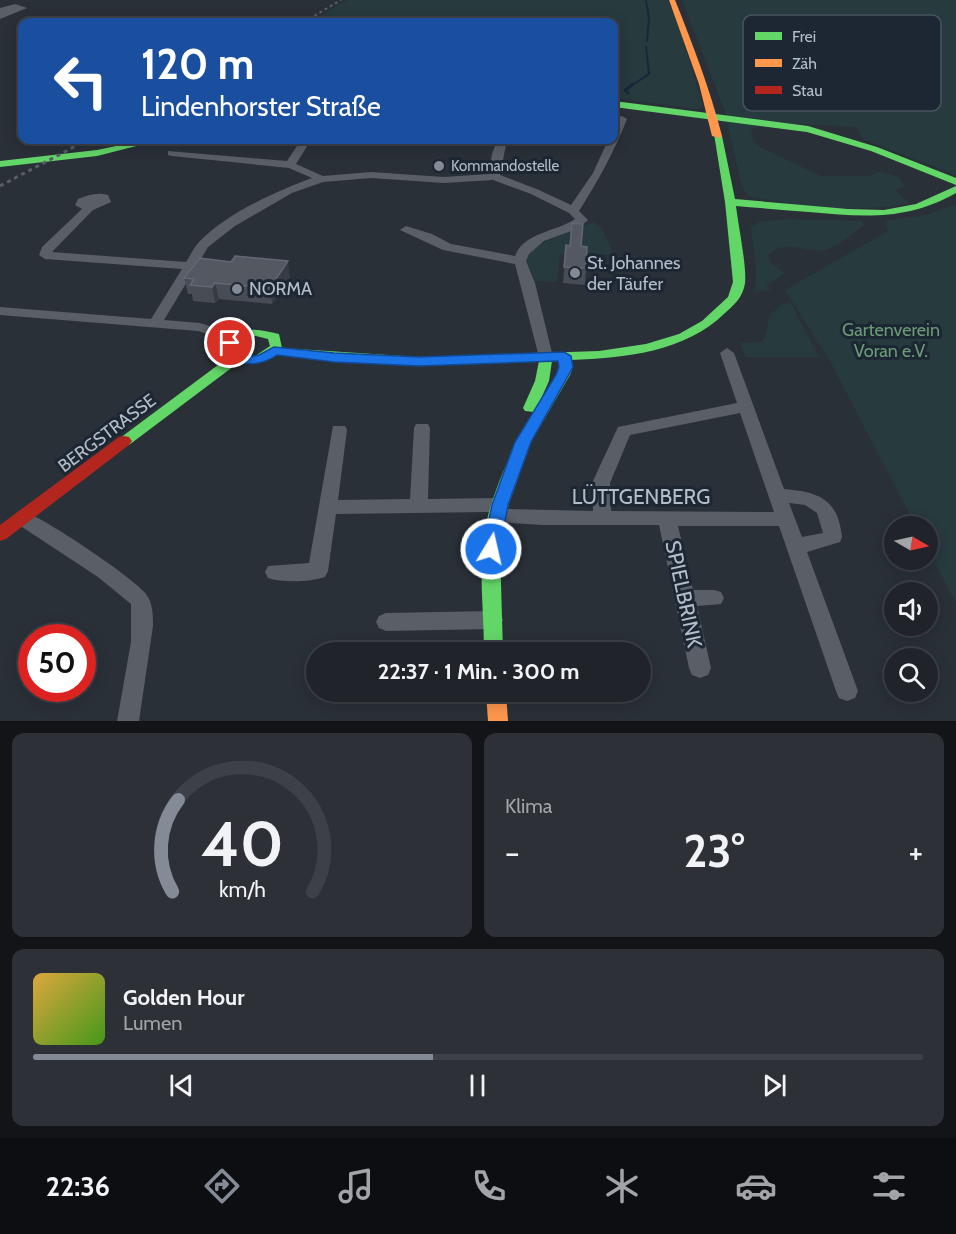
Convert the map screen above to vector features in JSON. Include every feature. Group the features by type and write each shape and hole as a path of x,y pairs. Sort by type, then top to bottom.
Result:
{"street":[{"path":"274,351 277,346 274,337 263,332 248,333 234,338 227,347 227,352 235,359 256,360 274,351 419,362 546,357 619,353 648,348 684,337 707,324 729,303 740,282 716,126 693,51 672,0"},
{"path":"618,105 789,126 860,145 930,178 956,183"},
{"path":"618,128 622,119"},
{"path":"0,164 97,153 137,144"},
{"path":"290,165 303,144"},
{"path":"494,177 501,144"},
{"path":"573,211 598,173 611,144"},
{"path":"172,153 290,165 321,178"},
{"path":"156,322 202,245 231,223 288,191 321,178 371,175 444,180 494,177 535,192 573,211 582,220 573,226 540,238 523,252 520,261 528,283 546,357 542,381 523,425 523,442"},
{"path":"730,207 866,214 909,211 930,206 956,189"},
{"path":"89,207 46,250 45,255 190,266"},
{"path":"406,230 428,237 447,248 520,261"},
{"path":"0,311 200,327 234,338"},
{"path":"727,353 847,691"},
{"path":"494,642 491,549 498,510 523,442 563,375 566,367 564,356"},
{"name":"BERGSTRASSE","path":"0,534 235,359"},
{"path":"602,519 601,483 624,431 746,407"},
{"path":"419,504 422,428"},
{"path":"275,572 318,571 339,430"},
{"path":"777,495 804,497 824,508 832,519 833,537 821,542 795,546"},
{"name":"LÜTTGENBERG","path":"328,507 419,504 498,510 510,518 785,519"},
{"path":"22,518 122,584 139,600 142,625 128,721"},
{"name":"SPIELBRINK","path":"667,519 700,668"},
{"path":"685,598 714,598"},
{"path":"386,622 493,620"},
{"path":"497,702 498,721"}],"green space":[{"path":"347,0 668,0 682,35 703,107 698,109 618,99 618,18 316,18"},
{"path":"682,0 956,0 956,175 865,140 858,133 857,127 767,122 751,129 753,140 758,146 821,176 868,176 880,172 899,177 905,186 895,190 909,203 849,209 788,203 748,196 742,187 724,109"},
{"name":"Gartenverein Voran e.V.","path":"956,204 956,603 938,569 938,516 911,516 829,359 785,290 888,231 884,221 926,215"},
{"path":"789,219 862,221 864,225 845,240 828,249 781,247 774,250 768,255 771,263 785,273 766,286 772,289 755,292 756,269 751,227 761,221"},
{"path":"593,222 602,228 614,255 560,254 557,282 535,281 526,261 536,246"},
{"path":"791,303 819,357 746,357 740,343 762,342 767,332 769,316 782,304"}],"building":[{"path":"572,223 583,224 581,246 587,247 586,268 564,267 566,245 570,246"},
{"path":"235,256 288,261 270,288 215,283 212,287 190,285 194,279 184,278 200,258 231,262"}],"waterway":[{"path":"646,1 649,18 647,41"},
{"path":"631,86 649,74 646,47"},
{"path":"628,93 625,90 633,84"}],"railway":[{"path":"311,18 341,0"},
{"path":"0,186 79,144"}],"traffic: fast":[{"path":"618,105 808,129 874,149 956,182"},
{"path":"274,351 334,357 419,361 599,355 648,348 684,337 707,324 734,298 739,282 730,202 717,136"},
{"path":"0,164 97,153 137,144"},
{"path":"730,202 884,213 919,206 956,189"},
{"path":"256,332 274,337 277,346 267,355 255,360 236,359 230,356 227,347 233,340 243,334 256,332"},
{"path":"494,642 491,549 497,515 523,442 563,375 566,367 564,356"},
{"path":"530,408 542,381 546,357"},
{"path":"124,441 235,359"}],"traffic: slow":[{"path":"672,0 692,50 717,136"},
{"path":"497,702 498,721"}],"traffic: jam":[{"path":"0,534 124,441"}],"place":[{"name":"Kommandostelle","path":"439,166"},
{"name":"St. Johannes der Täufer","path":"575,273"},
{"name":"NORMA","path":"237,289"}],"route":[{"path":"230,343 227,352 235,359 242,361 264,358 274,351 419,362 564,356 566,367 563,375 523,442 497,515 491,549"}]}
